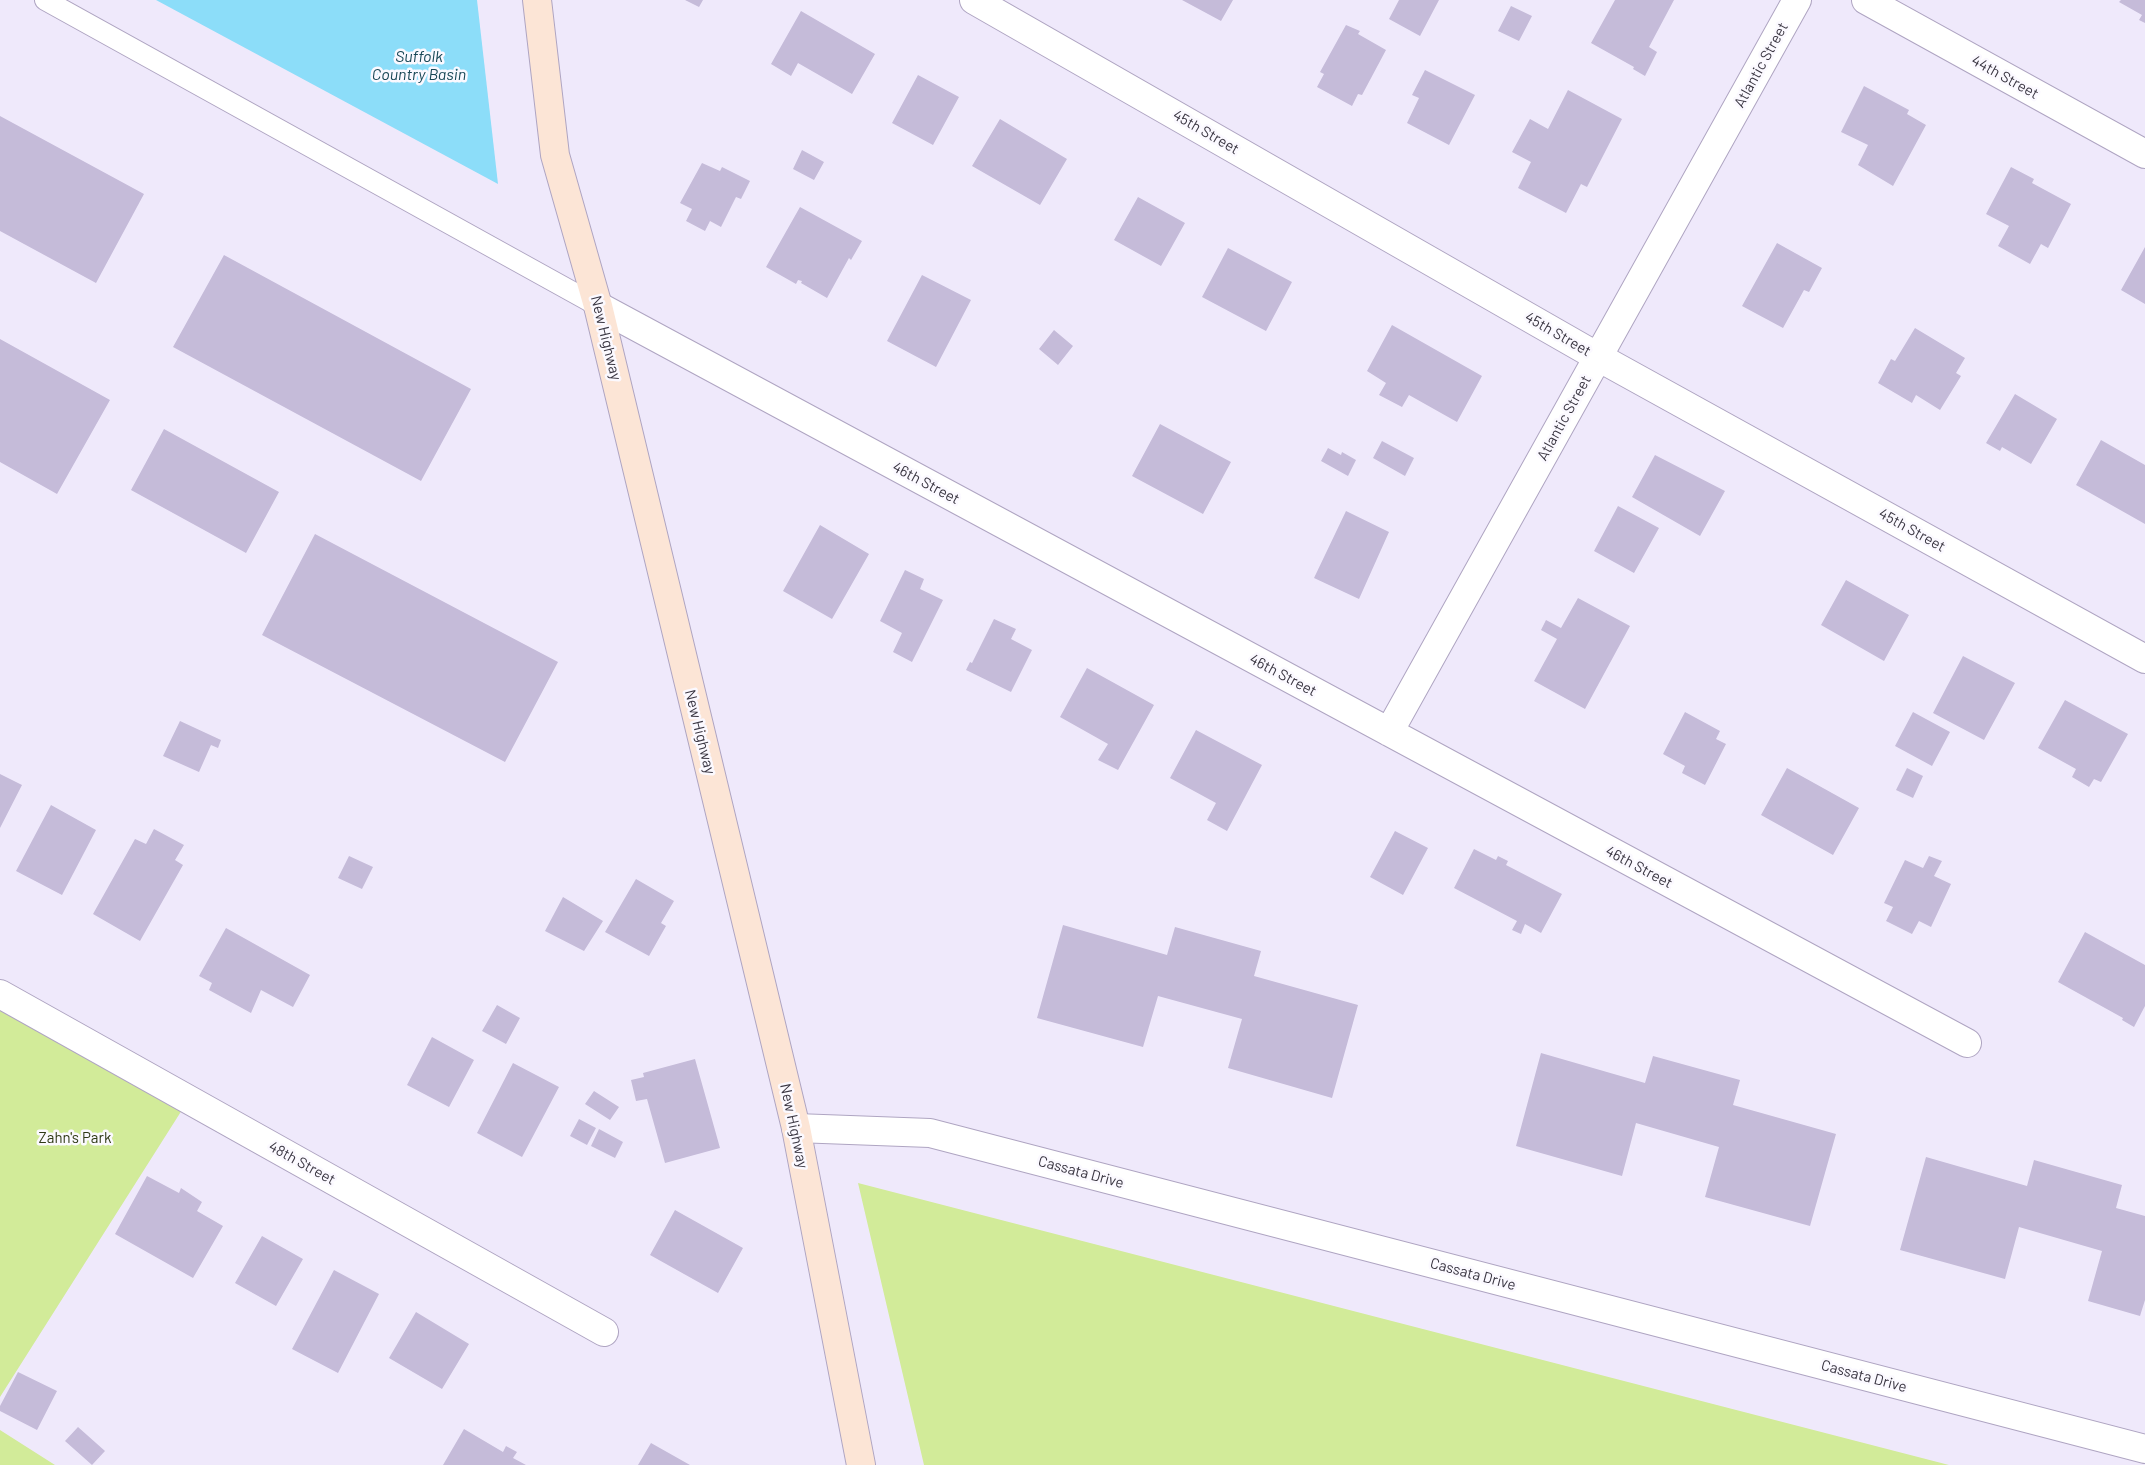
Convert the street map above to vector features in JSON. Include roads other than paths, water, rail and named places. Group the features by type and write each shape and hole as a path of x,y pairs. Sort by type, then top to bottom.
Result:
{"main road":[{"name":"New Highway","path":"537,0 555,155 598,306 796,1128 861,1465"}],"street":[{"name":"45th Street","path":"974,0 1598,357 2145,659"},
{"name":"Atlantic Street","path":"1389,732 1797,0"},
{"name":"44th Street","path":"1866,0 2145,154"},
{"name":"46th Street","path":"598,306 1967,1043"},
{"name":"48th Street","path":"0,994 604,1332"},
{"name":"Cassata Drive","path":"796,1128 930,1133 2145,1450"}],"lane":[{"path":"45,0 598,306"}],"water":[{"name":"Suffolk Country Basin","path":"156,0 477,0 498,184"}],"park label":[{"name":"Zahn's Park","path":"75,1138"}]}
